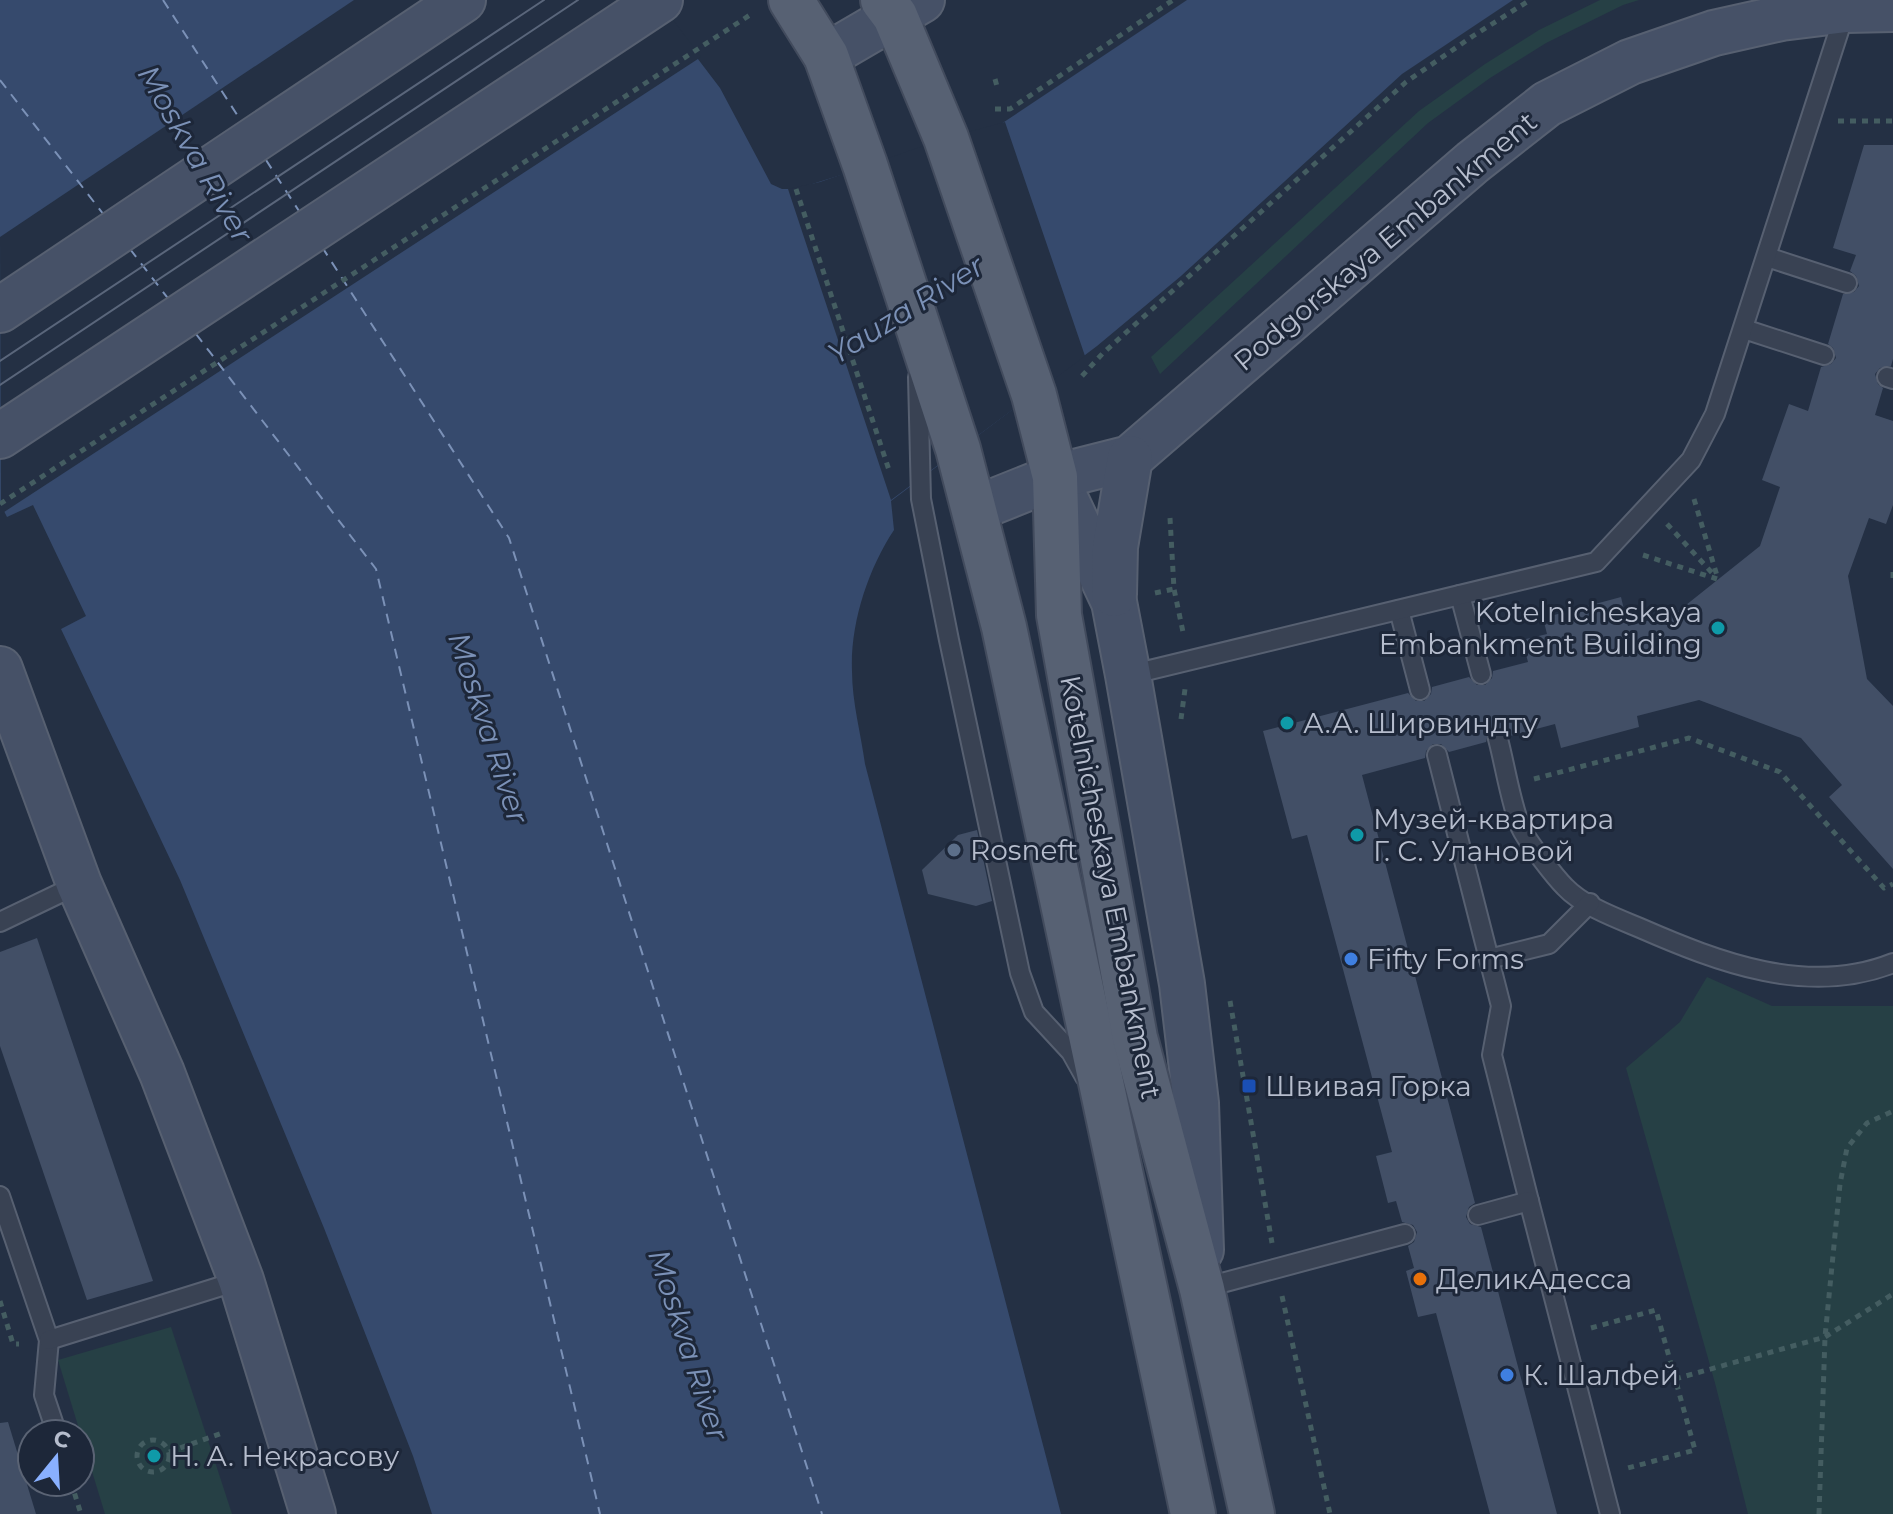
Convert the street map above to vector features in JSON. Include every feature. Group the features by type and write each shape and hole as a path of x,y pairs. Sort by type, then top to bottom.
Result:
{"main road":[{"path":"0,310 463,0"},
{"path":"0,436 660,0"},
{"name":"Kotelnicheskaya Embankment","path":"775,4 826,56 865,165 975,509 1004,627 1193,1514"},
{"path":"826,56 900,5"},
{"name":"Kotelnicheskaya Embankment","path":"900,5 1034,395 1055,477 1059,615 1135,1038 1202,1289 1252,1514"},
{"name":"Podgorskaya Embankment","path":"1130,458 1473,162 1547,104 1630,62 1714,33 1781,18 1846,10 1893,9"},
{"path":"975,509 1055,477 1130,458 1115,547 1114,602 1186,1014 1196,1103 1202,1289"},
{"path":"1055,477 1114,602"},
{"path":"0,669 79,884 162,1073 241,1280 313,1514"},
{"path":"0,742 79,884"}],"lane":[{"path":"1128,675 1596,562 1684,467 1715,414 1846,10"},
{"path":"1767,257 1847,283"},
{"path":"916,322 921,499 1020,973 1034,1012 1071,1052 1108,1116"},
{"path":"1744,329 1824,355"},
{"path":"1460,595 1481,674"},
{"path":"1399,610 1420,690"},
{"path":"1498,739 1522,828 1566,888 1590,903 1622,921 1692,951 1760,972 1825,978 1893,963"},
{"path":"1437,755 1501,1006 1492,1055 1610,1514"},
{"path":"0,922 79,884"},
{"path":"1489,959 1549,944 1590,903"},
{"path":"0,1196 49,1340 44,1395 52,1418"},
{"path":"1478,1215 1529,1201"},
{"path":"1202,1289 1405,1234"},
{"path":"49,1340 241,1280"}],"path":[{"path":"995,109 1010,109 1173,0"},
{"path":"1082,376 1103,353 1406,82 1530,0"},
{"path":"0,504 775,4"},
{"path":"995,79 998,90"},
{"path":"1810,121 1893,121"},
{"path":"796,189 893,482"},
{"path":"1684,467 1718,579"},
{"path":"1649,505 1718,579"},
{"path":"1170,518 1174,589 1190,660 1181,720"},
{"path":"1612,545 1718,579"},
{"path":"1893,572 1893,580"},
{"path":"1510,785 1689,738 1780,772 1884,888 1893,884"},
{"path":"1227,987 1276,1269 1330,1514"},
{"path":"1819,1514 1825,1337 1838,1199 1847,1148 1867,1123 1893,1111"},
{"path":"1675,1379 1825,1337 1893,1294"},
{"path":"1563,1335 1656,1310 1695,1450 1600,1476"},
{"path":"169,1452 225,1432"},
{"path":"149,1440 158,1440 169,1452 169,1461 158,1473 149,1472 137,1460 141,1445 149,1440"}],"green space":[{"path":"1600,0 1639,0 1546,43 1490,78 1428,123 1160,374 1151,357 1419,111 1539,30"},
{"path":"1707,977 1772,1006 1893,1006 1893,1514 1748,1514 1715,1383 1626,1068 1680,1022"},
{"path":"171,1327 232,1514 105,1514 96,1485 96,1418 76,1418 58,1360"}],"water":[{"path":"0,0 653,0 720,88 771,184 782,189 796,189 998,126 1187,0 1513,0 1402,74 1181,276 1097,346 891,501 894,530 876,562 862,598 854,635 852,683 865,764 1061,1514 432,1514 413,1456 324,1228 180,880 61,629 86,616 33,505 7,517 0,503"}],"pier":[{"path":"354,0 658,0 701,57 1,514 0,237"},
{"path":"1005,122 1085,356 891,500 788,189 820,182 946,138"}],"building":[{"path":"1864,145 1893,145 1893,359 1891,366 1880,368 1875,374 1883,388 1875,415 1893,421 1893,505 1886,524 1869,518 1848,576 1867,679 1893,706 1893,869 1829,797 1842,785 1801,738 1699,700 1637,716 1639,727 1561,748 1555,724 1510,736 1506,730 1496,727 1489,731 1486,742 1449,752 1441,744 1433,744 1426,751 1425,758 1362,775 1475,1203 1469,1207 1466,1217 1470,1224 1481,1227 1557,1514 1490,1514 1436,1313 1418,1317 1406,1271 1414,1268 1408,1246 1414,1242 1417,1232 1413,1225 1402,1222 1396,1201 1388,1203 1376,1156 1392,1152 1307,835 1292,839 1263,731 1408,693 1416,701 1424,701 1431,694 1432,687 1469,677 1477,685 1485,685 1492,678 1493,671 1528,662 1522,640 1547,634 1543,618 1621,597 1628,626 1676,613 1760,546 1780,487 1762,480 1789,404 1808,411 1821,367 1831,364 1836,358 1828,344 1843,294 1854,292 1859,286 1856,276 1850,271 1856,255 1833,248"},
{"path":"977,830 992,901 976,906 928,894 922,870 958,835"},
{"path":"37,938 153,1281 87,1300 0,1046 0,952"},
{"path":"8,1422 16,1448 16,1498 31,1498 36,1514 0,1514 0,1423"}],"ferry route":[{"path":"163,0 243,124"},
{"path":"0,80 104,215"},
{"path":"266,160 299,211"},
{"path":"322,247 509,538 822,1514"},
{"path":"130,249 170,301"},
{"path":"196,334 376,569 600,1514"}],"tram line":[{"path":"0,361 544,0"},
{"path":"0,385 578,0"}],"place":[{"name":"Kotelnicheskaya Embankment Building","path":"1718,628"},
{"name":"А.А. Ширвиндту","path":"1287,723"},
{"name":"Музей-квартира Г. С. Улановой","path":"1357,835"},
{"name":"Rosneft","path":"954,850"},
{"name":"Fifty Forms","path":"1351,959"},
{"name":"Швивая Горка","path":"1249,1086"},
{"name":"ДеликАдесса","path":"1420,1279"},
{"name":"К. Шалфей","path":"1507,1375"},
{"name":"Н. А. Некрасову","path":"154,1456"}],"water label":[{"name":"Moskva River","path":"195,154"},
{"name":"Yauza River","path":"906,310"},
{"name":"Moskva River","path":"488,728"},
{"name":"Moskva River","path":"688,1345"}]}
